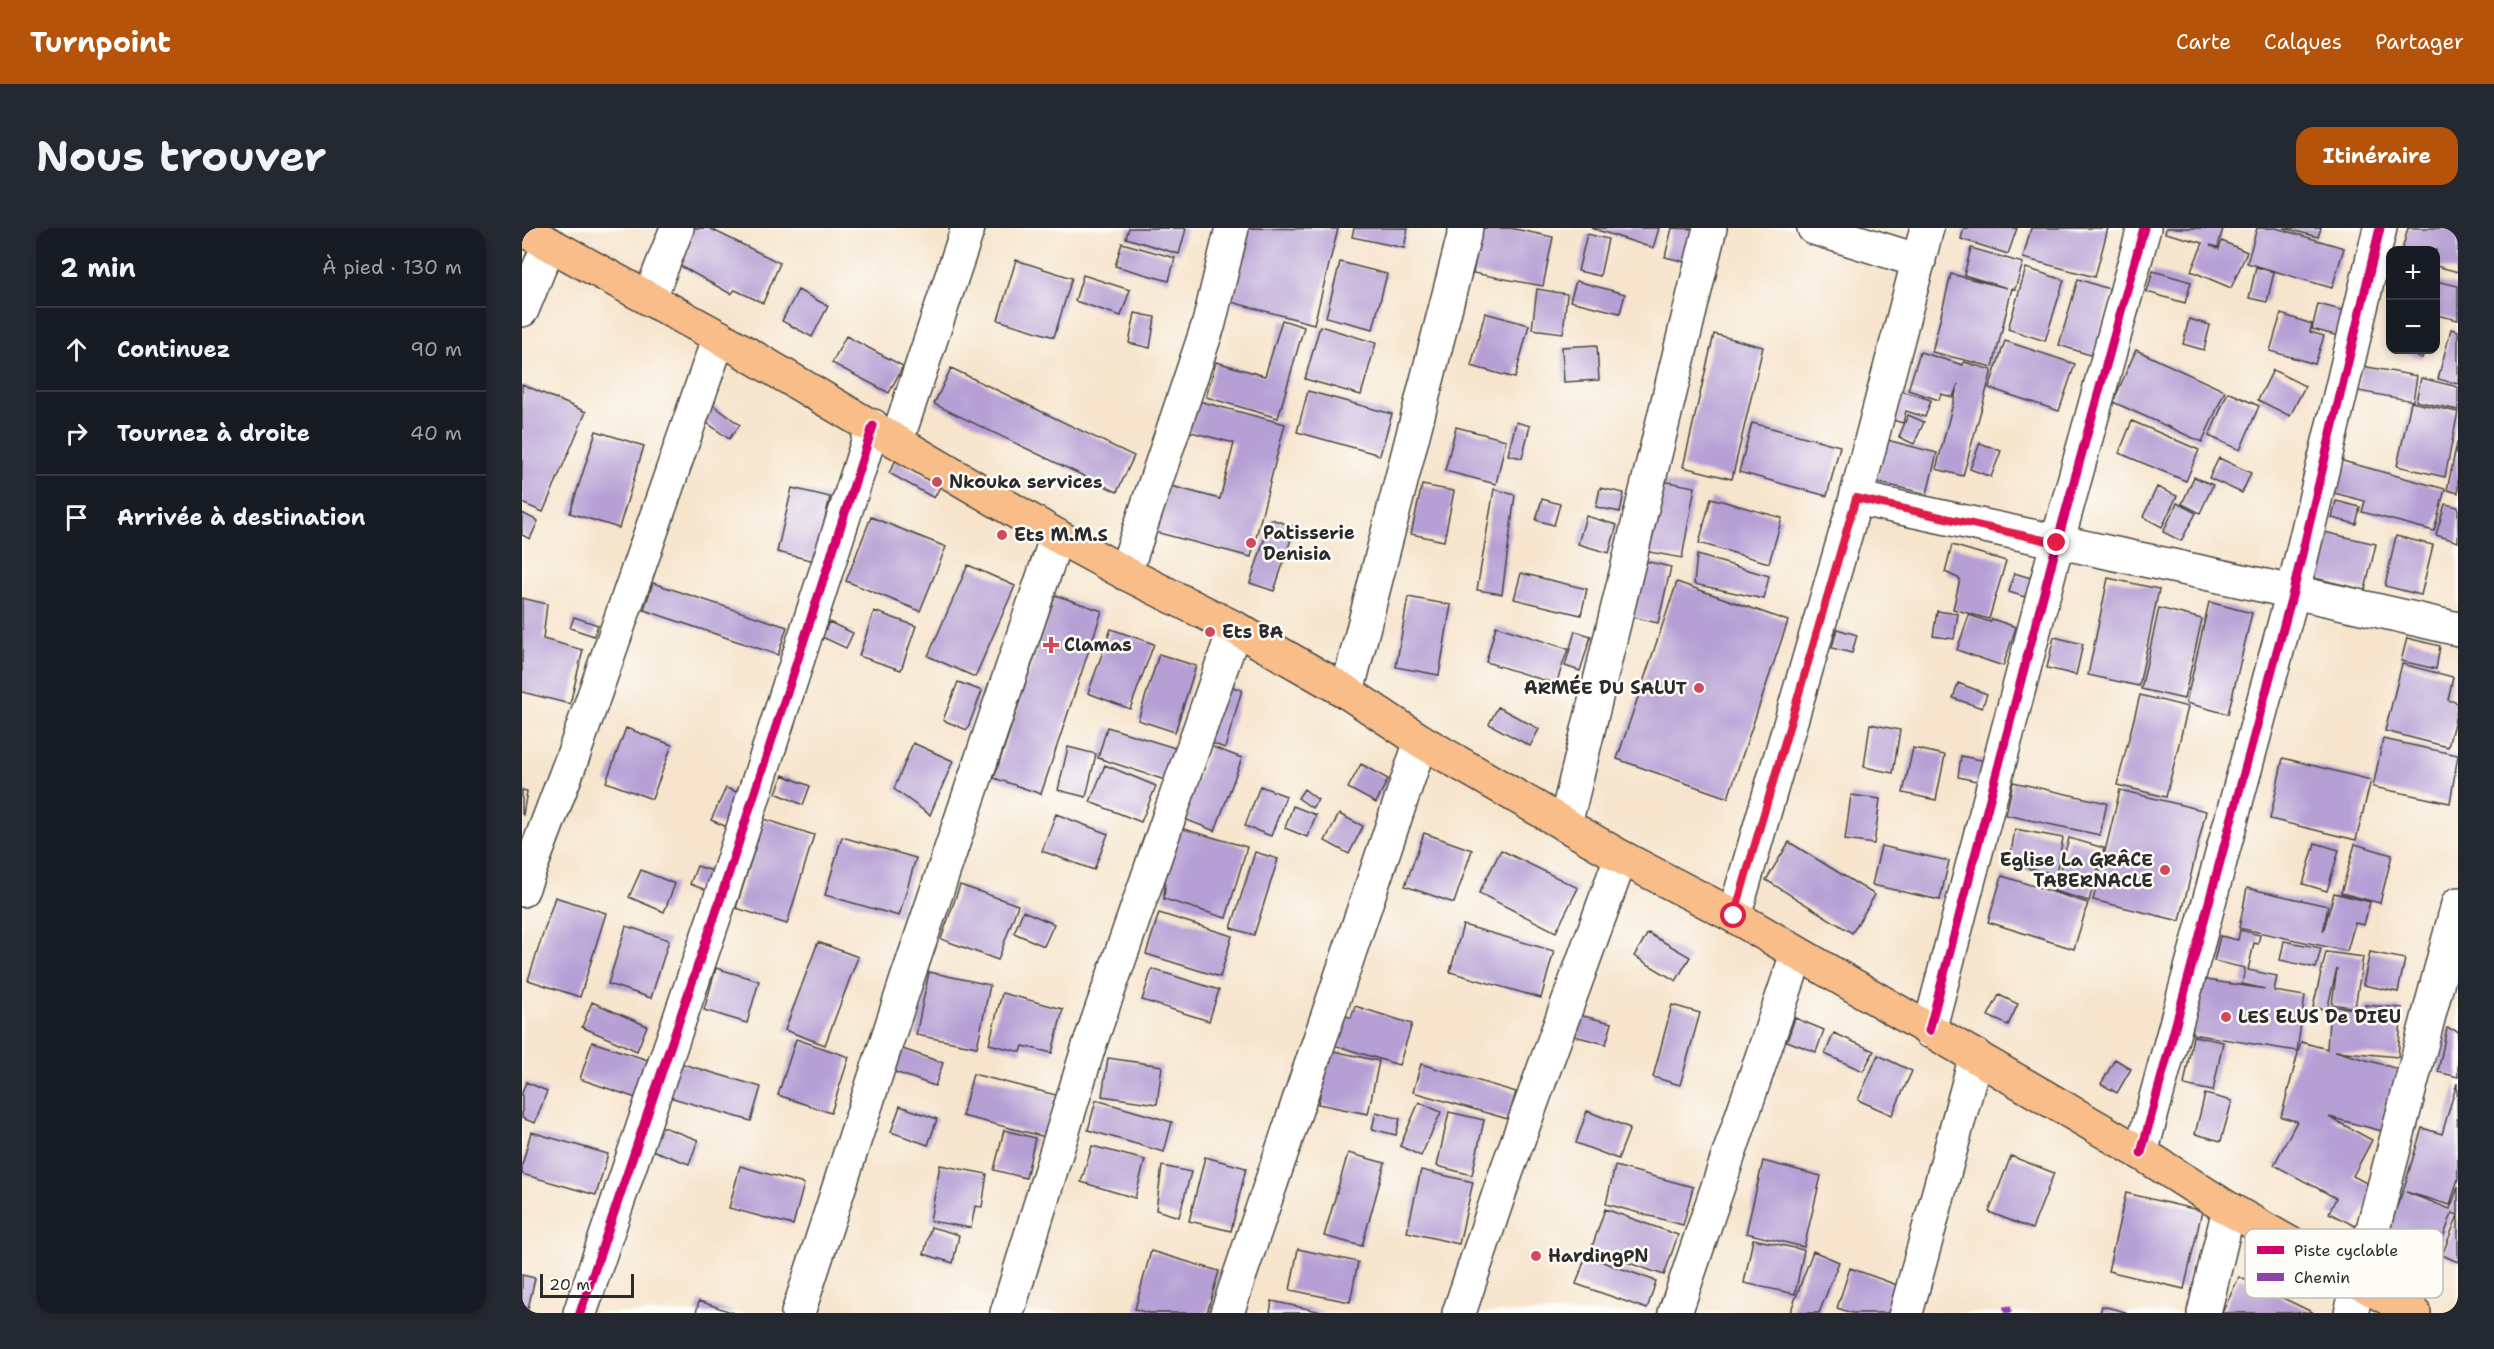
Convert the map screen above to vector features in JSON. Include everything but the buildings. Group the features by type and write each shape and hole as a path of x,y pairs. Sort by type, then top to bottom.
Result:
{"highway":[{"path":"536,236 650,297 1057,536 1235,628 1347,692 1421,741 1565,825 1734,916 2141,1153 2257,1229"},
{"path":"2354,1298 2414,1313"}],"street":[{"path":"650,297 677,228"},
{"path":"579,1313 722,894 885,433 968,228"},
{"path":"1125,573 1209,323 1232,228"},
{"path":"1347,692 1466,228"},
{"path":"1565,825 1710,228"},
{"path":"1814,228 1919,261"},
{"path":"1734,916 1856,498 1927,228"},
{"path":"1929,1031 2057,543 2144,228"},
{"path":"2141,1153 2293,592 2379,228"},
{"path":"522,310 536,236"},
{"path":"522,890 574,753 719,337"},
{"path":"1856,498 2458,629"},
{"path":"798,1313 1057,536"},
{"path":"1007,1313 1089,1046 1235,628"},
{"path":"1227,1313 1421,741"},
{"path":"1459,1313 1506,1173 1621,857"},
{"path":"2372,1229 2458,904"},
{"path":"1675,1313 1797,954"},
{"path":"1906,1313 1976,1056"},
{"path":"2204,1313 2229,1209"}],"marked path":[{"path":"2007,1306 2008,1313"}],"cycle path":[{"path":"1929,1031 2057,543 2144,228"},
{"path":"2141,1153 2293,592 2380,228"},
{"path":"580,1313 722,894 873,426"}],"place":[{"name":"Nkouka services","path":"937,482"},
{"name":"Ets M.M.S","path":"1002,535"},
{"name":"Patisserie Denisia","path":"1251,543"},
{"name":"Ets BA","path":"1210,632"},
{"name":"Clamas","path":"1051,645"},
{"name":"ARMÉE DU SALUT","path":"1699,688"},
{"name":"Eglise La GRÂCE TABERNACLE","path":"2165,870"},
{"name":"LES ELUS De DIEU","path":"2226,1017"},
{"name":"HardingPN","path":"1536,1256"}],"route":[{"path":"1734,916 1856,498 2057,543"}]}
